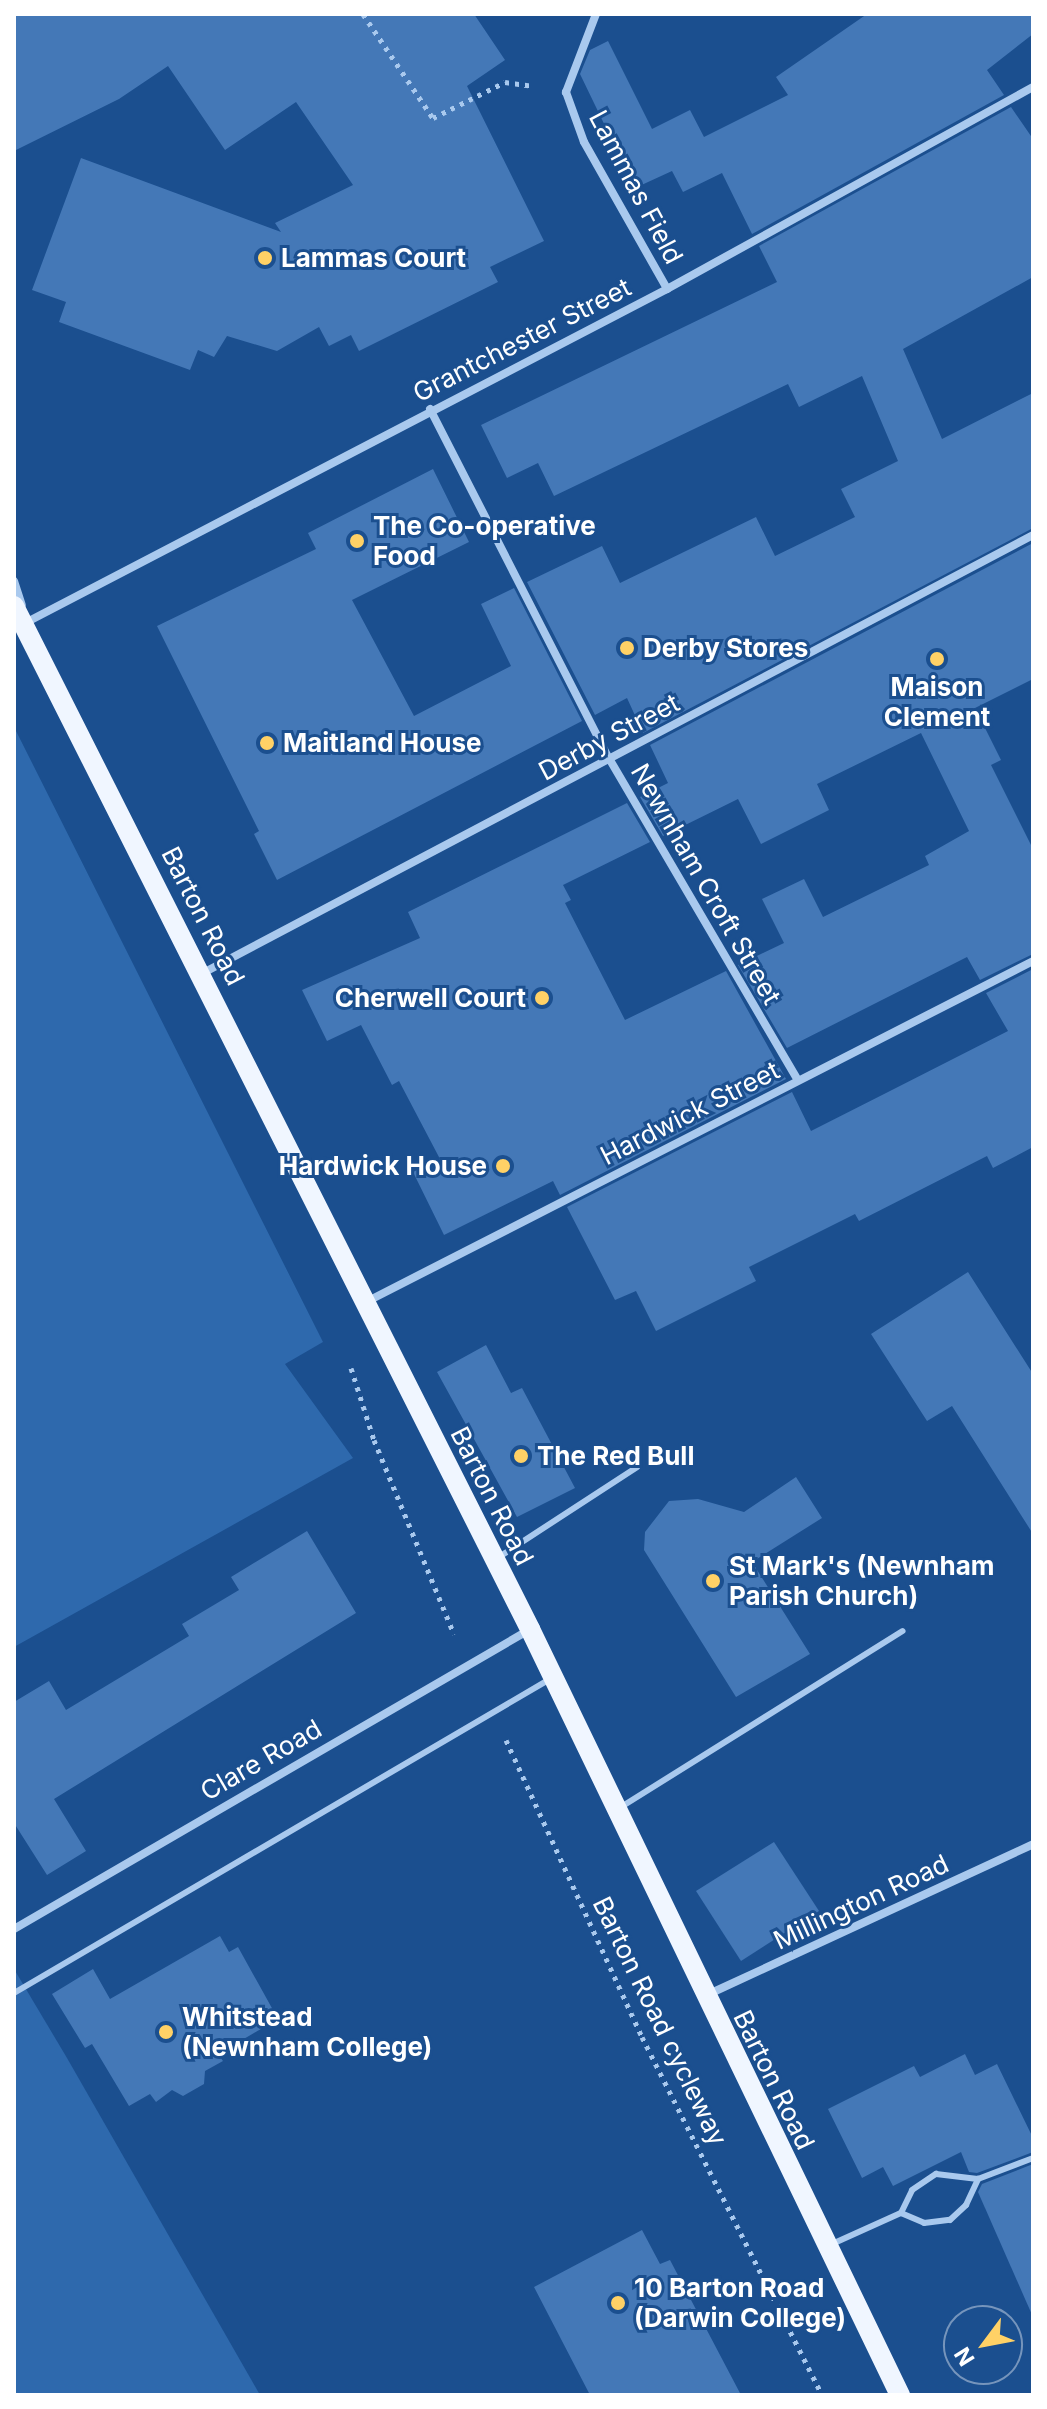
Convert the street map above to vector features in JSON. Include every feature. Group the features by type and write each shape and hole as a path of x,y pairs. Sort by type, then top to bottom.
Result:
{"main road":[{"name":"Barton Road","path":"14,606 28,625 554,1677 825,2247 900,2395"}],"street":[{"name":"Lammas Field","path":"596,14 566,92 584,142 667,289"},
{"name":"Grantchester Street","path":"28,625 430,409 667,289 1033,87"},
{"name":"Newnham Croft Street","path":"430,409 610,760 797,1079"},
{"name":"Derby Street","path":"203,973 1033,535"},
{"path":"14,581 28,625"},
{"name":"Hardwick Street","path":"366,1302 1033,961"},
{"name":"Clare Road","path":"14,1929 530,1629"},
{"name":"Millington Road","path":"705,1996 1033,1844"}],"lane":[{"path":"495,1560 637,1467"},
{"path":"617,1809 903,1631"},
{"path":"14,1993 554,1677"},
{"path":"825,2247 901,2213 912,2190 936,2174 978,2179 1033,2158"},
{"path":"901,2213 924,2223 950,2220 966,2205 978,2179"}],"path":[{"path":"363,14 433,118 505,82 566,92"},
{"name":"Barton Road cycleway","path":"493,1711 642,2037 822,2395"}],"shaded area":[{"path":"14,727 323,1342 285,1364 353,1458 14,1647"},
{"path":"14,1969 67,2058 260,2395 14,2395"}],"building":[{"path":"14,14 474,14 505,60 467,86 544,241 490,267 498,282 359,351 351,335 329,346 319,327 277,351 227,336 214,357 198,350 190,370 59,322 66,302 32,290 81,158 281,232 275,223 353,185 296,102 225,150 168,66 119,99 14,151"},
{"path":"867,14 1033,14 1033,34 987,70 1004,95 752,234 722,173 683,192 672,171 635,188 580,74 590,50 608,41 652,129 690,110 704,137 788,95 776,77"},
{"path":"1011,107 1033,139 1033,277 903,349 942,439 1033,393 1033,528 643,733 627,698 595,715 527,582 602,546 620,583 756,517 775,556 855,517 841,489 898,461 862,376 799,407 788,384 554,496 538,463 507,478 481,425 777,282 759,246"},
{"path":"433,469 469,542 352,600 414,716 511,666 481,604 514,588 582,721 277,880 254,834 259,831 157,626 316,549 308,533"},
{"path":"1033,543 1033,679 975,708 1001,760 991,765 1033,849 1033,954 980,980 967,957 787,1048 738,965 784,943 762,899 804,879 823,917 929,865 925,856 969,831 921,733 817,784 829,810 761,844 738,799 663,836 640,797 668,783 650,745"},
{"path":"627,803 650,842 563,885 571,900 565,903 625,1020 726,971 786,1079 560,1195 553,1181 444,1235 413,1172 440,1159 399,1081 392,1085 361,1025 327,1041 302,990 420,938 408,912"},
{"path":"1033,969 1033,1147 993,1168 987,1156 859,1221 855,1214 749,1267 756,1281 656,1331 636,1291 615,1300 567,1207 792,1092 811,1131 1008,1031 986,993"},
{"path":"968,1272 1033,1374 1033,1534 952,1406 927,1421 871,1334"},
{"name":"The Red Bull","path":"486,1345 511,1393 522,1388 575,1488 517,1517 437,1372"},
{"name":"St Mark's (Newnham Parish Church)","path":"796,1477 822,1518 752,1562 810,1654 736,1697 644,1550 645,1532 669,1501 698,1499 744,1512"},
{"path":"307,1531 356,1613 54,1799 86,1851 47,1875 14,1823 14,1702 49,1681 66,1710 189,1636 182,1624 239,1590 231,1577"},
{"path":"774,1842 819,1911 741,1961 696,1891"},
{"name":"Whitstead (Newnham College)","path":"220,1936 229,1952 238,1947 278,2019 218,2054 223,2061 205,2071 204,2084 183,2096 172,2090 156,2102 150,2094 129,2106 92,2044 85,2048 52,1994 93,1969 110,1999"},
{"path":"965,2054 975,2075 997,2064 1033,2138 1033,2152 977,2173 969,2172 961,2152 893,2186 883,2167 862,2178 828,2109 914,2066 920,2077"},
{"path":"1033,2164 1033,2317 978,2192 982,2184"},
{"name":"10 Barton Road (Darwin College)","path":"642,2230 660,2264 670,2260 741,2395 590,2395 534,2287"}],"place":[{"name":"Lammas Court","path":"265,258"},
{"name":"The Co-operative Food","path":"357,541"},
{"name":"Derby Stores","path":"627,648"},
{"name":"Maison Clement","path":"937,659"},
{"name":"Maitland House","path":"267,743"},
{"name":"Cherwell Court","path":"542,998"},
{"name":"Hardwick House","path":"503,1166"},
{"name":"The Red Bull","path":"521,1456"},
{"name":"St Mark's (Newnham Parish Church)","path":"713,1581"},
{"name":"Whitstead (Newnham College)","path":"166,2032"},
{"name":"10 Barton Road (Darwin College)","path":"618,2303"}]}
